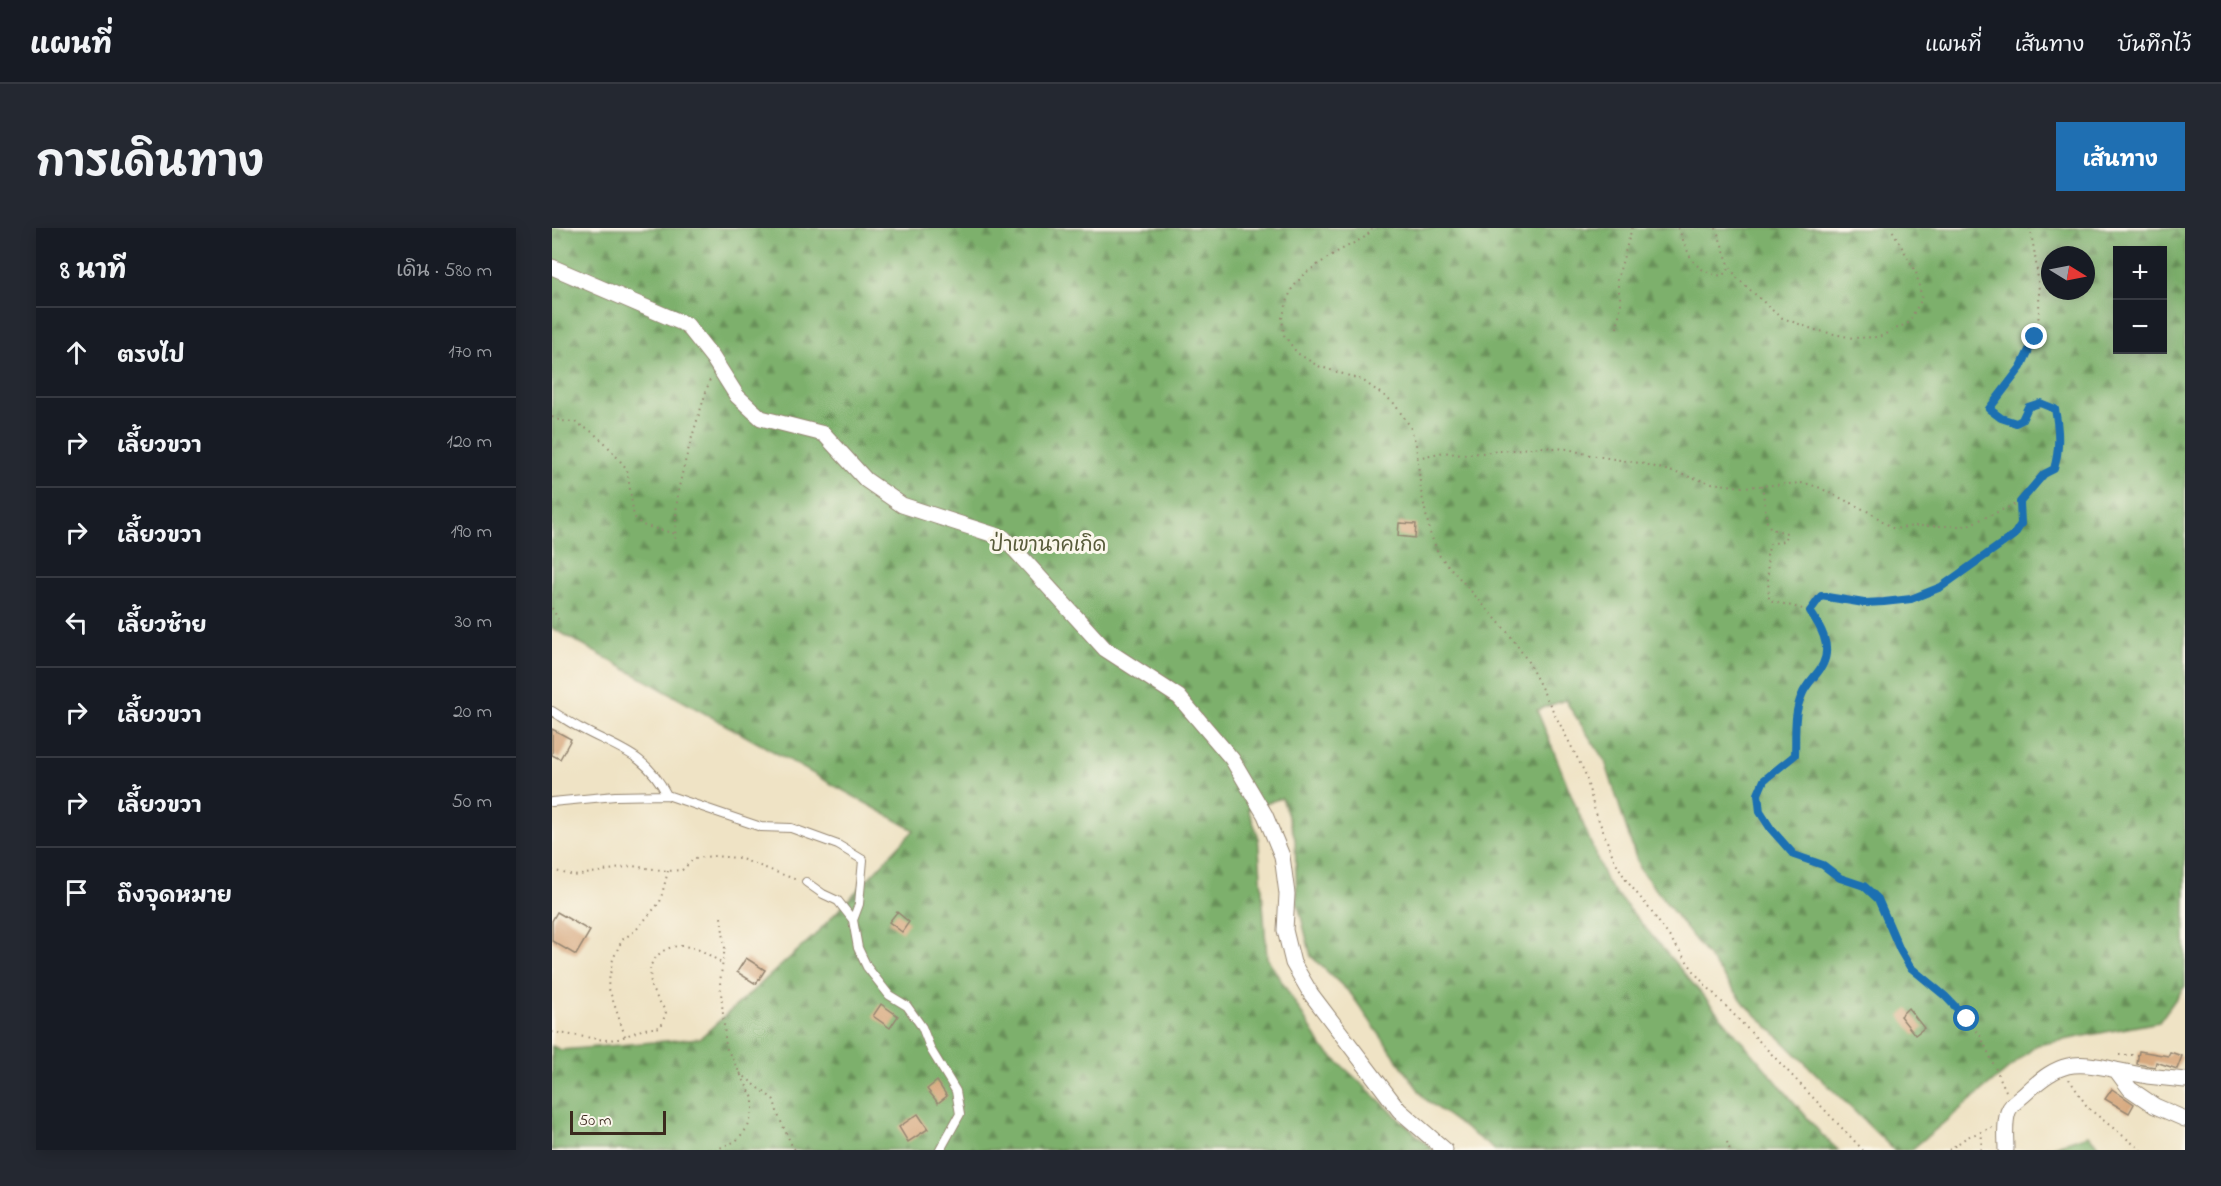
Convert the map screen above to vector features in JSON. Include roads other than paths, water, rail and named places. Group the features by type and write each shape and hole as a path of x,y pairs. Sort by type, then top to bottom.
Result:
{"street":[{"path":"552,267 687,325 713,358 737,396 761,418 824,434 866,480 902,505 1004,538 1105,649 1179,697 1232,759 1265,814 1282,856 1287,894 1284,930 1293,963 1311,994 1399,1110 1445,1150"},
{"path":"2006,1150 2007,1114 2012,1105 2062,1065 2098,1065 2147,1076 2185,1080"},
{"path":"2116,1070 2130,1089 2155,1106 2185,1119"}],"lane":[{"path":"552,711 579,728 629,752 658,778 667,795"},
{"path":"552,802 615,796 667,795 761,827 791,828 838,845 863,860 860,904 853,920"},
{"path":"806,882 838,901 853,920 858,948 867,967 889,995 907,1006 922,1027 931,1050 956,1091 960,1114 940,1150"}],"park label":[{"name":"ป่าเขานาคเกิด","path":"1048,544"}]}
